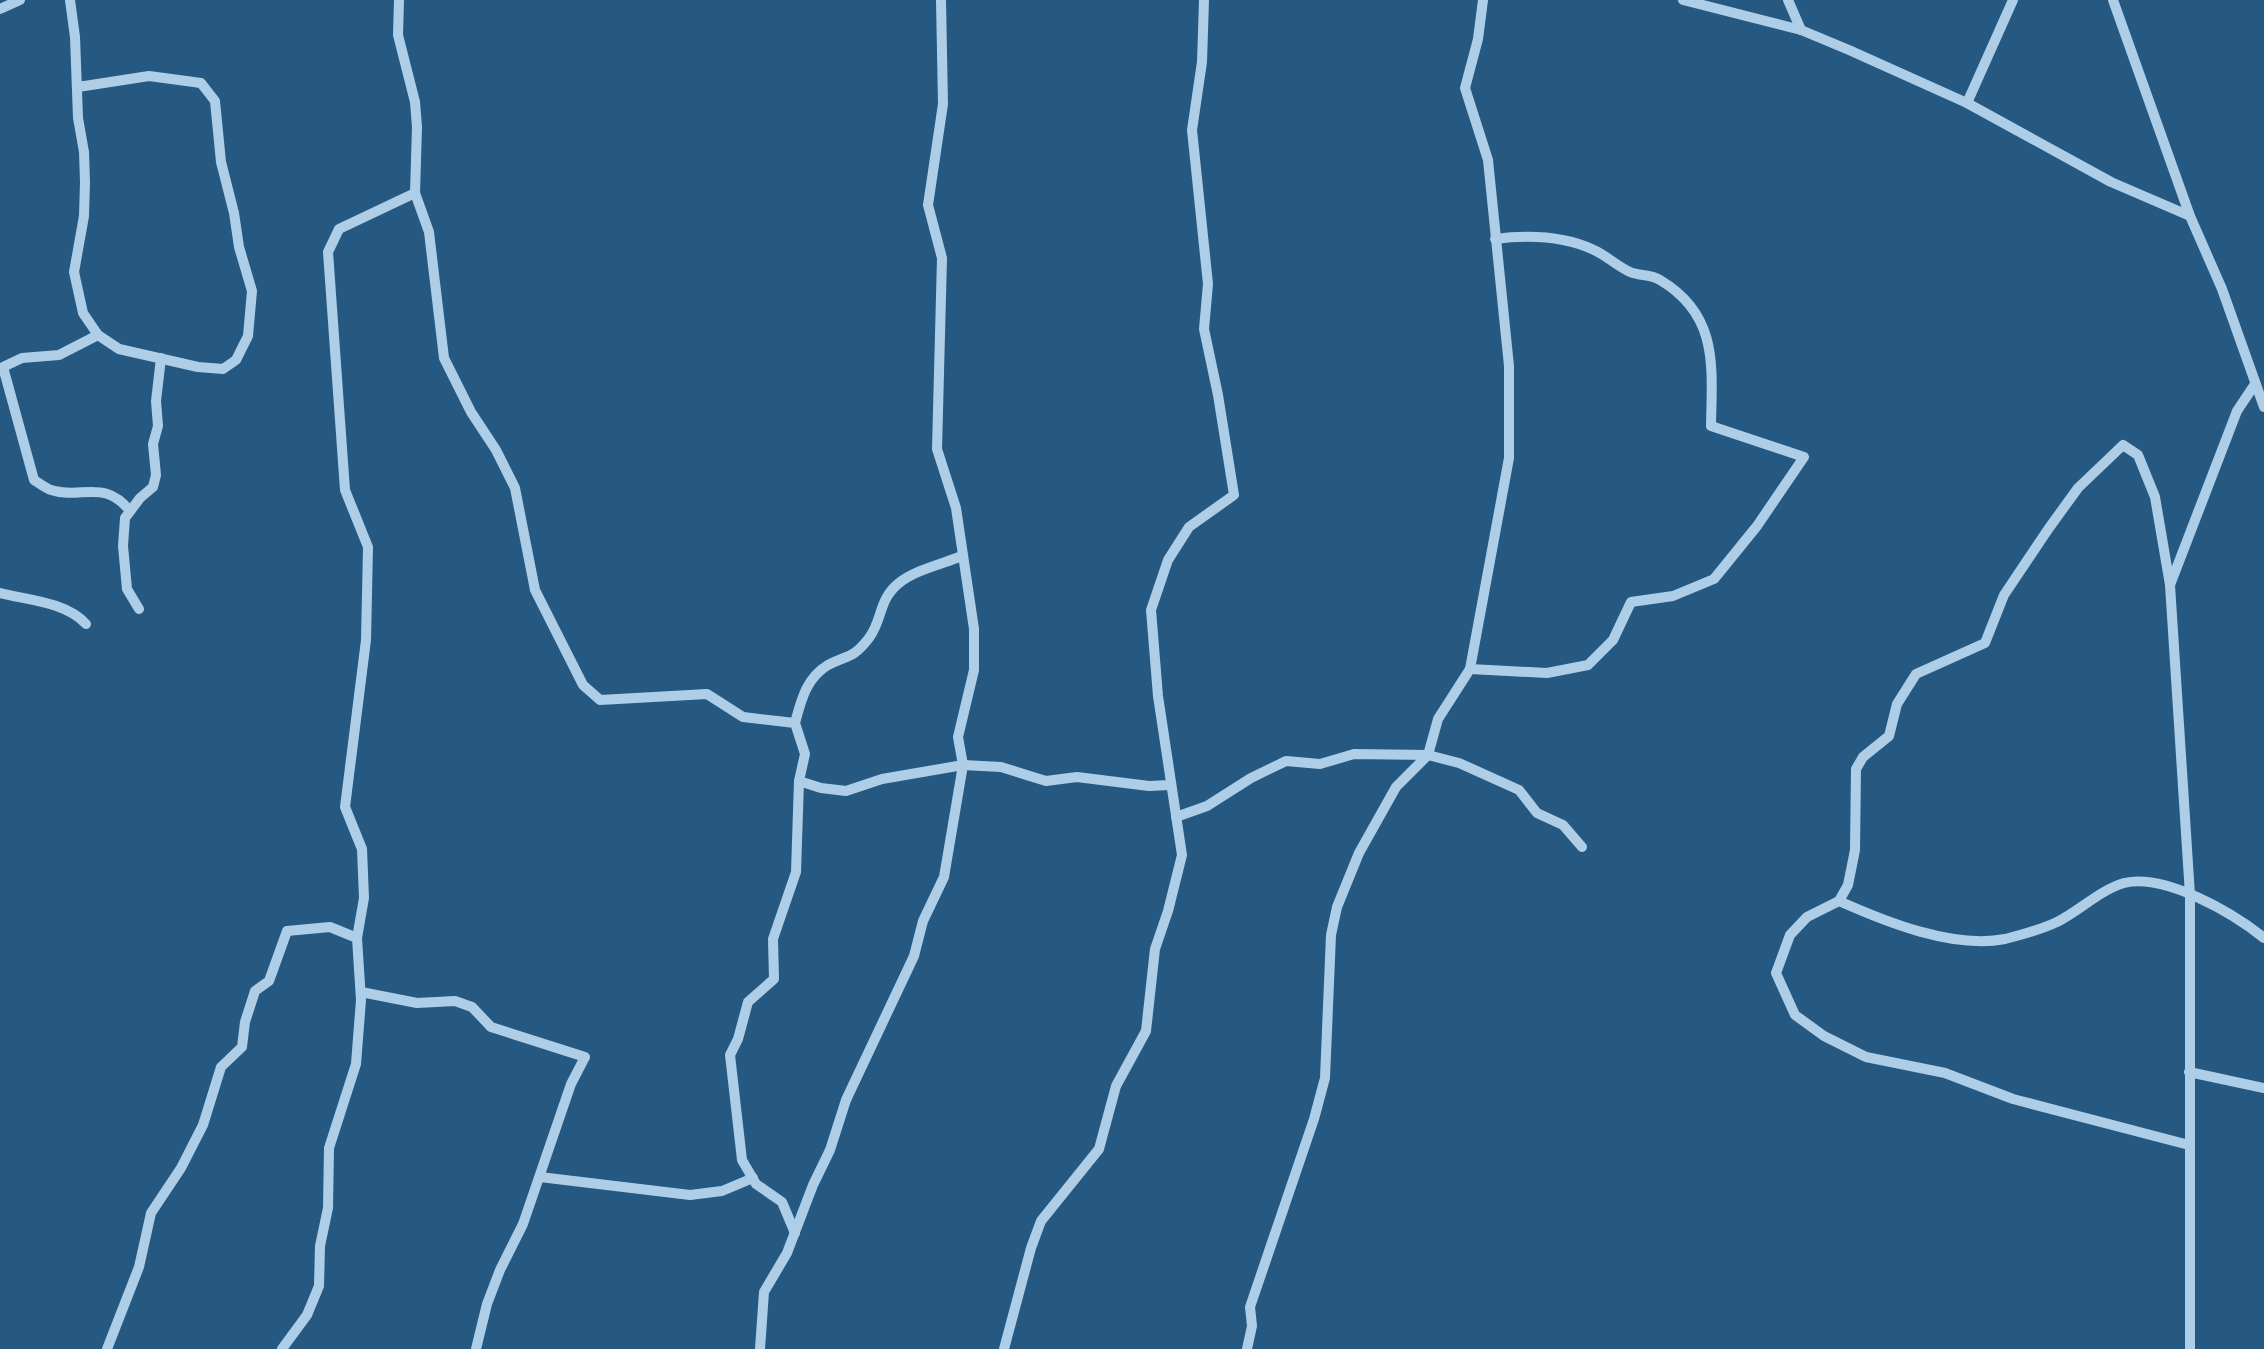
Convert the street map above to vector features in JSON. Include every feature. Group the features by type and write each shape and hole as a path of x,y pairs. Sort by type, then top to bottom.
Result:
{"street":[{"path":"0,9 20,0"},
{"path":"70,0 78,87 78,118 84,153 84,216 74,272 83,313 98,335 119,349 198,367 223,369 236,360 248,336 252,291 239,247 234,213 220,162 215,101 201,83 149,76 78,87"},
{"path":"399,0 398,35 415,102 417,127 415,193 429,232 444,358 471,412 496,450 515,488 536,590 583,685 600,700 707,694 743,717 795,723"},
{"path":"760,1349 764,1292 795,1233 813,1185 830,1150 846,1100 914,956 923,921 944,877 963,765 958,737 974,670 974,629 956,508 938,449 942,258 928,205 943,104 941,0"},
{"path":"1004,1349 1031,1248 1041,1221 1099,1149 1116,1086 1146,1031 1155,949 1168,911 1182,855 1158,696 1151,610 1168,560 1189,527 1234,495 1218,395 1204,329 1208,284 1192,130 1202,62 1204,0"},
{"path":"1247,1349 1252,1326 1250,1307 1314,1119 1325,1078 1331,935 1337,907 1359,854 1396,787 1428,755 1438,719 1470,669 1509,458 1509,366 1488,160 1465,88 1478,39 1483,0"},
{"path":"1683,0 1801,30 1967,103 2111,182 2190,216"},
{"path":"1788,0 1801,30"},
{"path":"1967,103 2013,0"},
{"path":"2113,0 2190,216 2222,289 2264,407"},
{"path":"282,1349 307,1315 319,1286 320,1246 328,1208 329,1148 356,1064 361,992 357,938 364,897 362,849 345,807 366,640 368,547 345,490 328,252 339,230 415,193"},
{"path":"1470,669 1547,673 1588,664 1613,640 1631,602 1673,596 1714,579 1757,526 1804,458 1712,426 1712,362 1707,333 1694,308 1677,291 1658,278 1630,272 1592,249 1555,239 1523,236 1495,239"},
{"path":"98,335 59,355 22,358 3,368 34,480 51,490 100,492 120,499 130,511"},
{"path":"139,609 127,589 123,546 125,518 140,498 153,487 156,475 153,444 158,426 156,401 161,358"},
{"path":"2170,585 2237,411 2255,384"},
{"path":"2189,1145 2013,1099 1945,1073 1866,1057 1824,1036 1795,1015 1776,973 1790,935 1807,917 1839,901 1848,885 1855,850 1856,769 1863,757 1889,736 1897,704 1916,674 1985,643 2004,595 2049,528 2078,488 2123,445 2138,454 2155,497 2170,585 2190,895 2190,1348 2203,1349"},
{"path":"795,1233 782,1202 756,1184 742,1160 730,1055 738,1039 748,1002 774,979 773,939 796,872 799,781 805,754 795,723 802,693 827,666 850,657 869,638 878,622 884,598 900,582 962,556"},
{"path":"0,592 62,609 79,616 86,624"},
{"path":"1176,817 1207,806 1251,778 1286,761 1320,764 1354,754 1428,755 1460,763 1519,790 1537,813 1563,825 1582,847"},
{"path":"799,781 821,788 846,791 882,779 963,765 1001,767 1046,781 1077,777 1149,786 1170,785"},
{"path":"1839,901 1890,922 1976,940 2005,939 2056,922 2123,884 2149,881 2219,908 2264,938"},
{"path":"107,1349 139,1267 151,1213 181,1168 203,1125 221,1067 242,1047 245,1023 255,991 269,981 287,931 330,927 357,938"},
{"path":"361,992 417,1003 455,1001 472,1007 491,1027 585,1057 571,1084 523,1224 490,1296 476,1349"},
{"path":"2189,1072 2264,1088"},
{"path":"540,1177 690,1195 722,1191 753,1178"}]}
